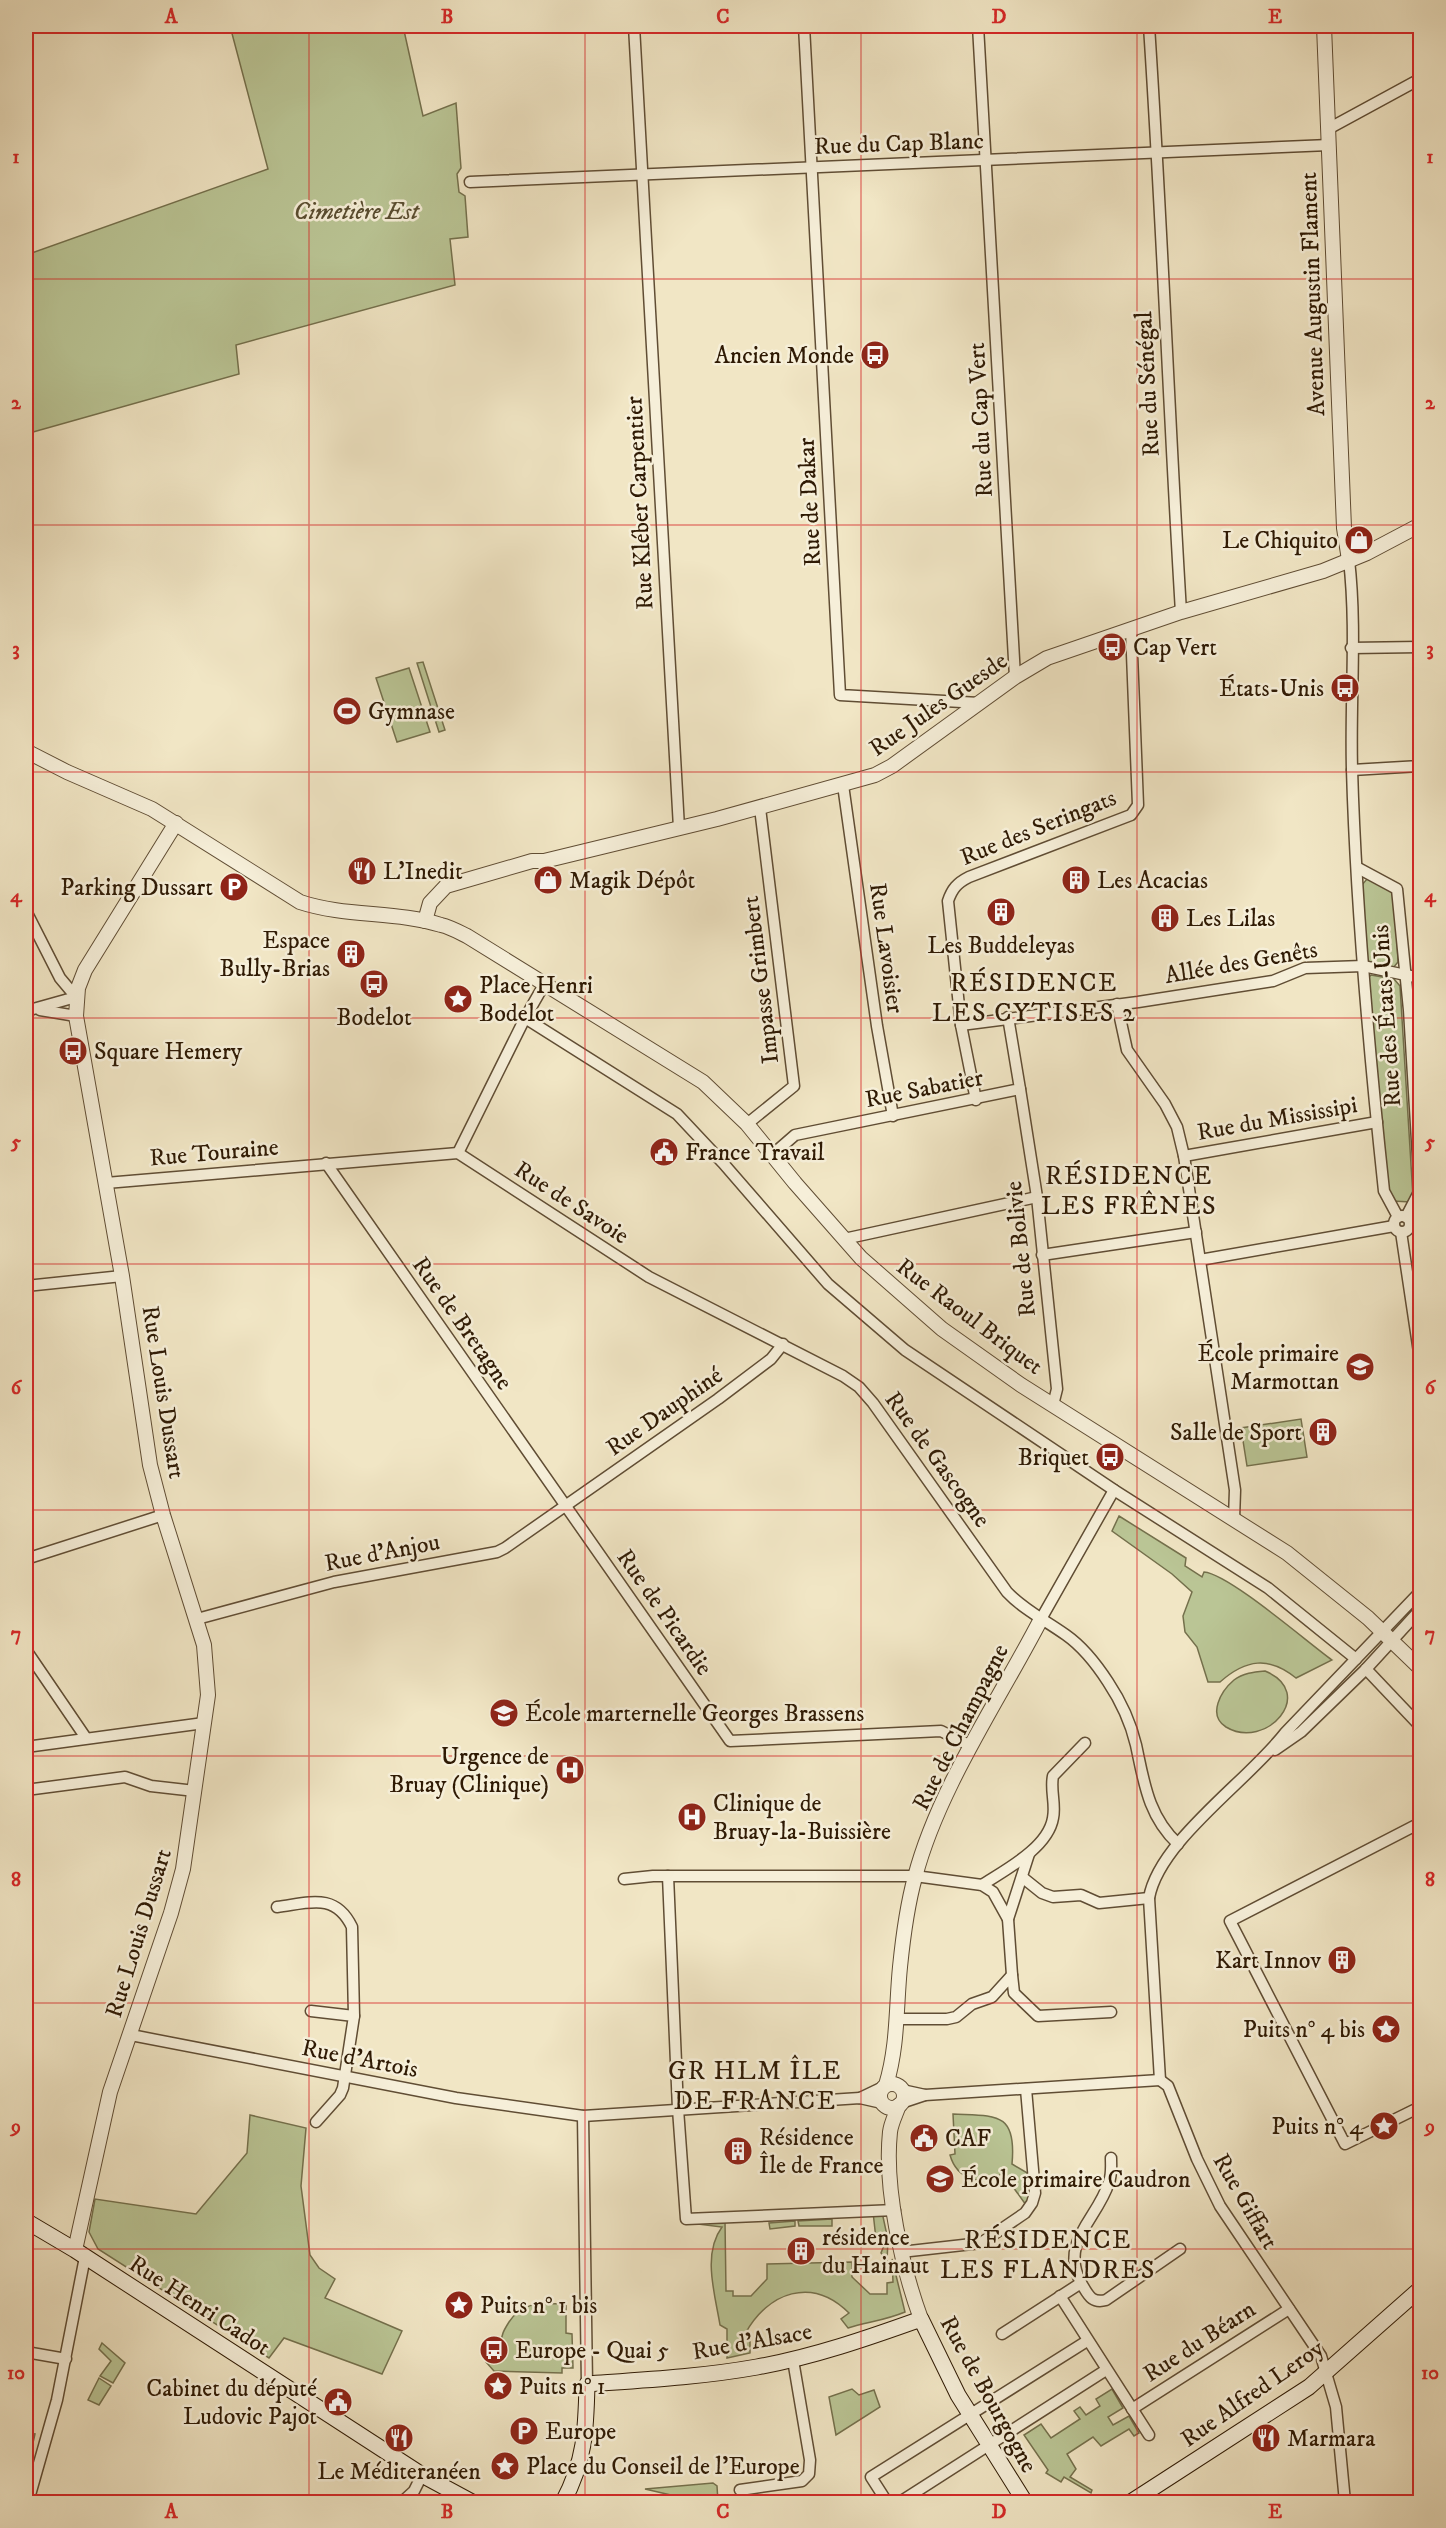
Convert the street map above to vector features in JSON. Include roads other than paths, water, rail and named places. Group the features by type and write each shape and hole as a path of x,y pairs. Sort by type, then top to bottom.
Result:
{"main road":[{"name":"Rue Henri Cadot","path":"26,2221 422,2475 472,2502"},
{"name":"Rue Alfred Leroy","path":"1131,2502 1309,2387 1420,2289"},
{"name":"Rue d'Alsace","path":"587,2384 708,2374 793,2360 921,2319"},
{"name":"Rue de Bourgogne","path":"921,2319 944,2369 969,2414 1025,2502"},
{"path":"563,2502 576,2477 583,2451 587,2384"},
{"name":"Rue Henri Cadot","path":"422,2475 459,2502"}],"street":[{"name":"Rue Kléber Carpentier","path":"634,26 679,828"},
{"path":"804,26 812,168"},
{"name":"Rue du Cap Vert","path":"978,26 1015,677"},
{"name":"Rue du Sénégal","path":"1149,26 1158,153 1165,340 1181,612"},
{"name":"Avenue Augustin Flament","path":"1324,26 1344,528 1349,560"},
{"path":"1328,129 1420,79"},
{"name":"Rue du Cap Blanc","path":"470,182 1329,145"},
{"name":"Rue de Dakar","path":"812,168 840,695 979,703"},
{"name":"Rue Jules Guesde","path":"425,921 430,903 446,886 532,861 544,861 760,808 875,775 892,766 1015,677 1057,654 1181,612 1323,571 1420,525"},
{"name":"Rue des États-Unis","path":"1349,560 1353,592 1352,770 1363,966 1384,1191 1405,1224"},
{"name":"Rue des Seringats","path":"976,1100 961,1025 948,901 951,890 958,882 969,877 1131,815 1138,805 1131,629"},
{"path":"1351,648 1420,647"},
{"path":"26,751 67,772 134,799 176,822 300,902 324,908 425,921"},
{"path":"1352,770 1420,766"},
{"name":"Rue Lavoisier","path":"843,785 877,1026 893,1116"},
{"name":"Impasse Grimbert","path":"747,1124 794,1086 760,808"},
{"name":"Rue Louis Dussart","path":"80,2254 110,2092 177,1896 188,1841 208,1695 208,1670 204,1646 163,1515 150,1465 122,1276 76,1016 76,997 85,970 176,822"},
{"name":"Rue des États-Unis","path":"1358,868 1397,889 1406,974 1420,1190 1405,1224"},
{"path":"26,911 60,978 76,997 31,1010"},
{"name":"Rue Raoul Briquet","path":"425,921 443,925 467,936 703,1082 747,1124 844,1239 881,1277 942,1329 988,1364 1311,1570 1388,1636 1420,1668"},
{"name":"Allée des Genêts","path":"961,1025 1273,981 1305,968 1363,966 1420,978"},
{"path":"326,1163 458,1153 525,1018 545,983"},
{"path":"1117,1004 1127,1050 1165,1104 1176,1127 1184,1156 1235,1490 1234,1519"},
{"path":"31,1010 76,1016"},
{"name":"Rue Sabatier","path":"772,1155 795,1135 976,1100 1020,1089 1008,1017"},
{"path":"525,1018 677,1114 723,1163 828,1284 905,1350 1114,1491 1268,1588 1356,1659"},
{"name":"Rue de Bolivie","path":"1020,1089 1037,1197 1057,1389 1053,1405"},
{"name":"Rue du Mississipi","path":"1184,1156 1377,1122"},
{"name":"Rue de Savoie","path":"458,1153 649,1277 783,1344"},
{"name":"Rue Touraine","path":"106,1183 326,1163"},
{"name":"Rue de Bretagne","path":"326,1163 566,1506"},
{"path":"844,1239 1037,1197"},
{"path":"1200,1260 1405,1224 1420,1359"},
{"path":"1042,1255 1196,1232"},
{"path":"26,1286 122,1276"},
{"name":"Rue Dauphiné","path":"566,1506 762,1366 775,1356 783,1344"},
{"name":"Rue de Gascogne","path":"783,1344 859,1387 873,1403 1007,1592 1020,1605 1074,1642 1092,1660 1109,1683 1134,1737 1146,1793 1169,1835 1178,1844"},
{"name":"Rue de Champagne","path":"895,2099 894,2058 900,1967 915,1876 941,1809 971,1746 1114,1491"},
{"name":"Rue d'Anjou","path":"197,1619 334,1582 497,1552 566,1506"},
{"name":"Rue de Picardie","path":"566,1506 730,1741 941,1731 971,1746"},
{"path":"26,1559 163,1515"},
{"path":"1267,1756 1301,1732 1366,1668 1420,1592"},
{"path":"860,2098 895,2099 925,2095 1160,2080 1149,1898 1157,1871 1178,1844 1267,1756 1285,1733 1356,1659 1420,1610"},
{"path":"26,1650 86,1738"},
{"path":"1366,1668 1420,1726"},
{"path":"26,1747 204,1723"},
{"path":"1085,1743 1053,1776 1053,1821 1029,1854 1008,1919 1012,1975 1014,1993 1038,2016 1111,2012"},
{"path":"26,1790 124,1777 151,1786 195,1791"},
{"path":"1420,1823 1230,1921 1345,2144 1420,2107"},
{"path":"982,1885 1029,1854"},
{"path":"668,1876 678,2109 686,2219 895,2210"},
{"path":"624,1879 668,1876 915,1876 982,1885 993,1892 1008,1919"},
{"path":"1022,1877 1042,1893 1053,1896 1081,1895 1098,1903 1149,1898"},
{"path":"277,1907 320,1902 332,1904 341,1909 352,1928 354,2016 345,2077 340,2095 316,2122"},
{"path":"897,2019 957,2017 972,2004 992,1997 1012,1975"},
{"path":"311,2011 354,2016"},
{"name":"Rue d'Artois","path":"131,2035 456,2098 583,2116 860,2098"},
{"name":"Rue de Champagne","path":"885,2086 894,2058"},
{"name":"Rue Giffart","path":"1160,2080 1168,2086 1197,2159 1220,2206 1321,2356 1336,2407 1345,2502"},
{"path":"860,2098 885,2086 895,2084 895,2099"},
{"path":"901,2252 981,2243 1029,2209 1035,2193 1026,2089"},
{"name":"Rue de Bourgogne","path":"895,2099 890,2130 895,2210 901,2252 921,2319"},
{"path":"583,2116 587,2384"},
{"path":"1111,2158 1108,2185 1074,2250 1073,2263 1091,2299 1102,2301 1180,2248"},
{"path":"28,2502 66,2359 80,2254"},
{"path":"1002,2334 1081,2283"},
{"path":"1060,2296 1149,2436"},
{"name":"Rue du Béarn","path":"1132,2409 1289,2308"},
{"path":"886,2502 871,2477 1087,2341"},
{"path":"26,2352 66,2359"},
{"path":"740,2490 802,2481 809,2474 810,2460 793,2360"},
{"path":"900,2502 1106,2370"},
{"path":"402,2502 414,2491 422,2475"}],"place":[{"name":"Ancien Monde","path":"875,355"},
{"name":"Le Chiquito","path":"1359,540"},
{"name":"Cap Vert","path":"1112,647"},
{"name":"États-Unis","path":"1345,688"},
{"name":"Gymnase","path":"347,711"},
{"name":"L'Inedit","path":"362,871"},
{"name":"Magik Dépôt","path":"548,880"},
{"name":"Les Acacias","path":"1076,880"},
{"name":"Parking Dussart","path":"234,887"},
{"name":"Les Buddeleyas","path":"1001,912"},
{"name":"Les Lilas","path":"1165,918"},
{"name":"Espace Bully-Brias","path":"351,954"},
{"name":"Bodelot","path":"374,984"},
{"name":"Place Henri Bodelot","path":"458,999"},
{"name":"Square Hemery","path":"73,1051"},
{"name":"France Travail","path":"664,1152"},
{"name":"École primaire Marmottan","path":"1360,1367"},
{"name":"Salle de Sport","path":"1323,1432"},
{"name":"Briquet","path":"1110,1457"},
{"name":"École marternelle Georges Brassens","path":"504,1713"},
{"name":"Urgence de Bruay (Clinique)","path":"570,1770"},
{"name":"Clinique de Bruay-la-Buissière","path":"692,1817"},
{"name":"Kart Innov","path":"1342,1960"},
{"name":"Puits n° 4 bis","path":"1386,2029"},
{"name":"Puits n° 4","path":"1384,2126"},
{"name":"CAF","path":"924,2138"},
{"name":"Résidence Île de France","path":"738,2151"},
{"name":"École primaire Caudron","path":"940,2179"},
{"name":"résidence du Hainaut","path":"801,2251"},
{"name":"Puits n° 1 bis","path":"459,2305"},
{"name":"Europe - Quai 5","path":"494,2350"},
{"name":"Puits n° 1","path":"498,2386"},
{"name":"Cabinet du député Ludovic Pajot","path":"338,2402"},
{"name":"Europe","path":"524,2431"},
{"name":"Le Méditeranéen","path":"399,2438"},
{"name":"Marmara","path":"1266,2438"},
{"name":"Place du Conseil de l'Europe","path":"505,2466"}],"district":[{"name":"RÉSIDENCE LES CYTISES 2","path":"1034,997"},
{"name":"RÉSIDENCE LES FRÊNES","path":"1129,1190"},
{"name":"GR HLM ÎLE DE FRANCE","path":"755,2085"},
{"name":"RÉSIDENCE LES FLANDRES","path":"1048,2254"}],"park label":[{"name":"Cimetière Est","path":"356,211"}]}
